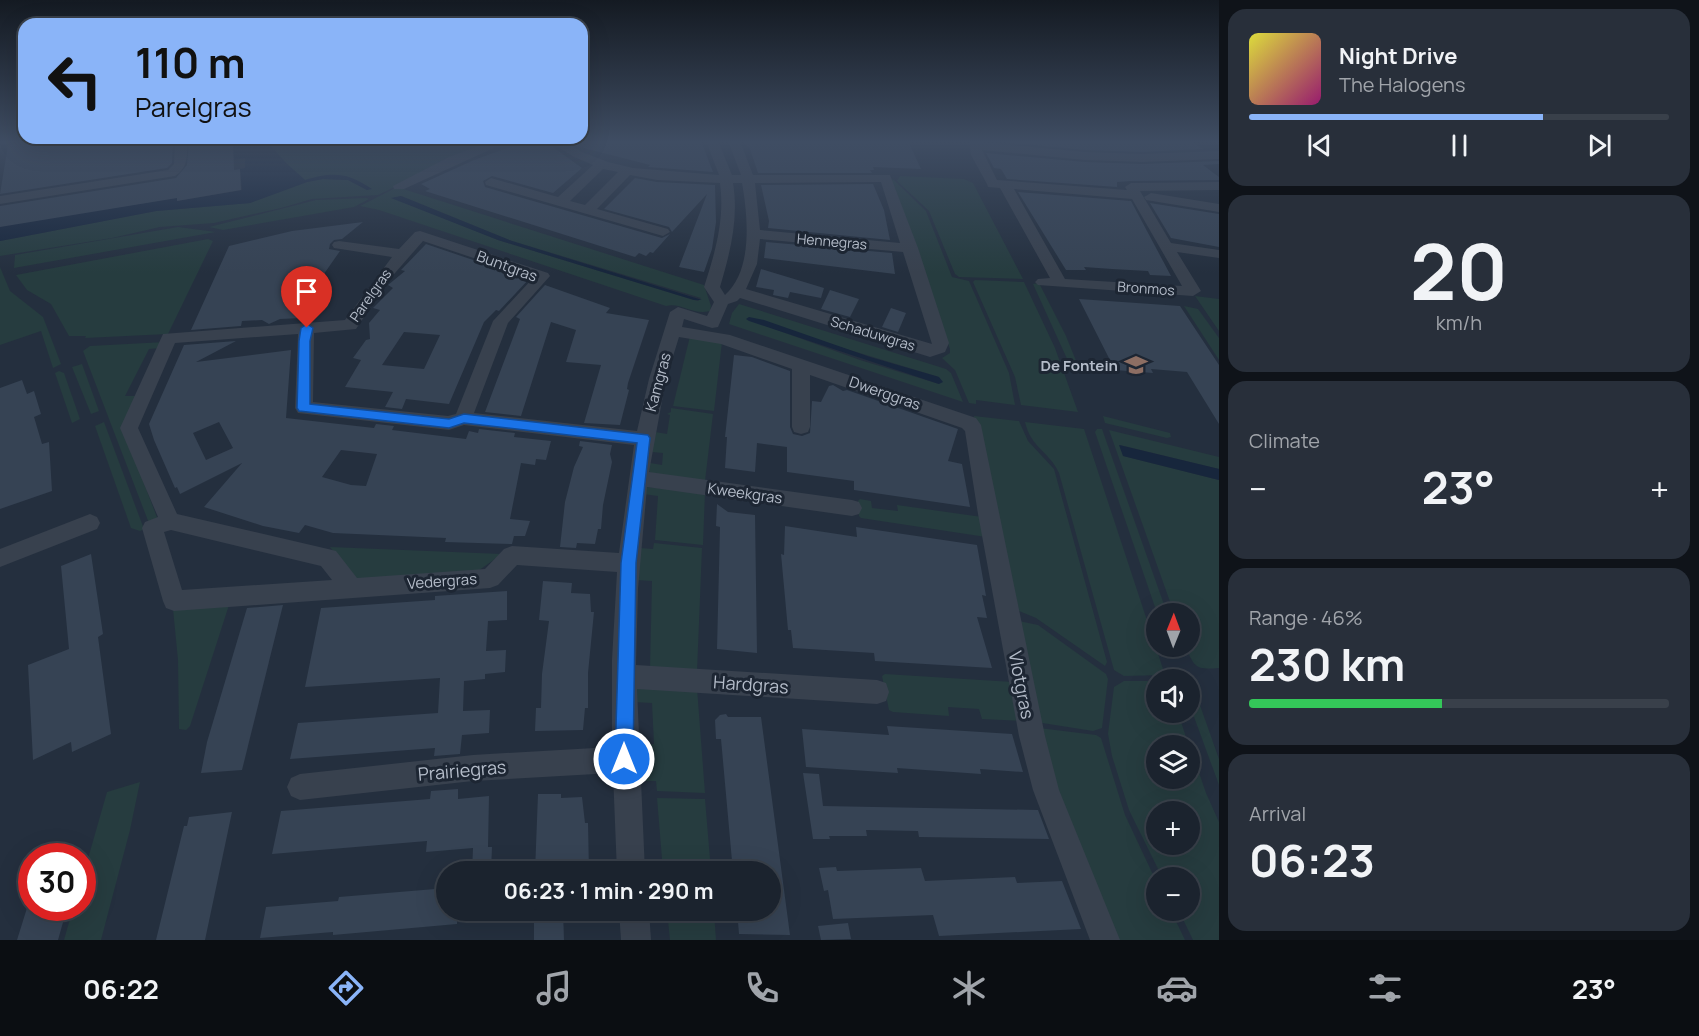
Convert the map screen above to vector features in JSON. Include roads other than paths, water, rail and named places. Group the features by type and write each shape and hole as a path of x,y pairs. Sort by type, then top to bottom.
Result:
{"street":[{"path":"0,200 99,185"},
{"path":"501,185 663,232"},
{"path":"561,202 579,185"},
{"path":"588,210 613,185"},
{"path":"728,185 730,216 712,287 715,294 730,296"},
{"path":"671,330 678,312 712,323 730,296 751,253 753,234 749,185"},
{"name":"Schaduwgras","path":"730,296 934,351 939,348 941,343 888,185"},
{"path":"1000,185 1060,283"},
{"path":"1010,185 1136,195 1219,208"},
{"path":"1136,195 1131,187 1219,186"},
{"name":"Bronmos","path":"1043,282 1193,291 1136,195"},
{"name":"Hennegras","path":"753,234 911,248"},
{"name":"Parelgras","path":"170,521 129,428 169,338 350,325 372,290 400,254 420,235"},
{"name":"Buntgras","path":"420,235 543,276 501,321 464,418"},
{"path":"339,245 400,254"},
{"path":"1166,246 1219,254"},
{"path":"307,328 304,408 449,423 464,418 644,438"},
{"name":"Dwerggras","path":"671,330 724,339 969,423"},
{"name":"Kamgras","path":"630,861 624,759 628,563 644,438 671,330"},
{"path":"801,364 801,427"},
{"name":"Vlotgras","path":"969,423 974,430 1029,725 1046,790 1105,940"},
{"name":"Kweekgras","path":"639,478 852,508"},
{"path":"170,521 327,558 352,588"},
{"name":"Vedergras","path":"170,521 152,528 174,601 490,578 512,555 628,563"},
{"path":"0,558 90,523"},
{"name":"Hardgras","path":"625,676 877,692"},
{"name":"Prairiegras","path":"300,787 473,768 624,759"},
{"path":"634,921 636,940"}],"water":[{"path":"242,185 299,185 250,203 156,211 0,241 0,227 11,224 242,190"},
{"path":"357,185 365,185 372,189 367,190"},
{"path":"401,196 512,241 702,300 694,300 498,240 391,198"},
{"path":"749,317 939,377 943,382 939,384 749,321 746,319"},
{"path":"1119,445 1219,469 1219,480 1123,456"}],"place":[{"name":"De Fontein","path":"1136,365"}]}
